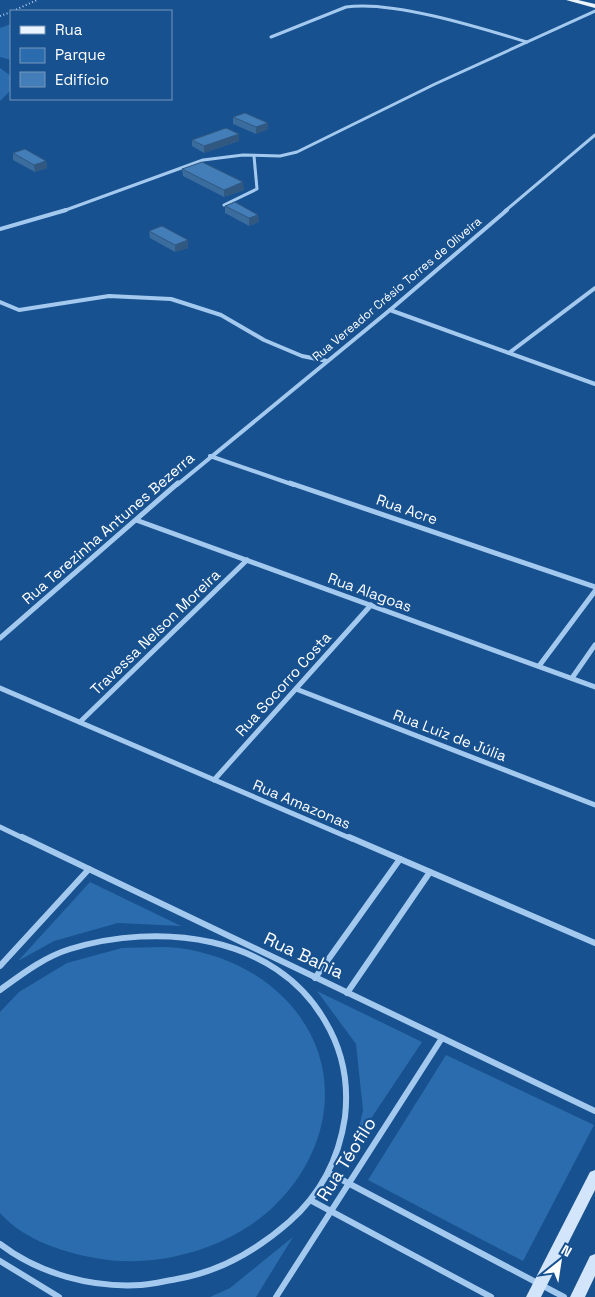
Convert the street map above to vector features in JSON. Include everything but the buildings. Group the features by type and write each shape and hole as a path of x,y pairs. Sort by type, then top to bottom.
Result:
{"main road":[{"path":"570,0 594,9"}],"street":[{"path":"271,37 357,4 373,2 399,4 527,42"},
{"path":"0,229 61,212 203,160 224,156 280,156 297,152 594,9"},
{"name":"Rua Vereador Crésio Torres de Oliveira","path":"210,456 390,310 595,135"},
{"path":"224,205 257,189 254,156"},
{"path":"509,353 595,288"},
{"path":"0,302 20,310 108,296 171,299 221,315 264,340 302,356 327,361"},
{"path":"390,310 595,384"},
{"name":"Rua Terezinha Antunes Bezerra","path":"0,638 210,456"},
{"name":"Rua Acre","path":"210,456 595,587"},
{"name":"Rua Alagoas","path":"136,520 595,687"},
{"name":"Travessa Nelson Moreira","path":"80,722 246,560"},
{"path":"539,666 595,591"},
{"name":"Rua Socorro Costa","path":"214,780 371,605"},
{"path":"572,678 595,645"},
{"name":"Rua Amazonas","path":"0,688 595,943"},
{"name":"Rua Luiz de Júlia","path":"296,688 595,805"},
{"name":"Rua Bahia","path":"0,826 246,948 347,992 595,1111"},
{"path":"315,978 400,859"},
{"path":"0,966 89,869"},
{"path":"347,992 430,872"},
{"path":"0,990 28,969 68,949 112,937 158,933 202,938 246,948 283,973 314,1003 337,1041 348,1083 345,1128 329,1173 312,1201 266,1242 206,1273 137,1286 68,1278 8,1252 0,1244"},
{"name":"Rua Téofilo","path":"276,1297 442,1038"},
{"path":"329,1173 536,1291 564,1297"},
{"path":"536,1291 595,1176"},
{"path":"312,1201 491,1297"},
{"path":"8,1252 0,1261 59,1297"},
{"path":"578,1297 595,1261"}],"path":[{"path":"16,10 37,0"}],"green space":[{"path":"10,24 10,60 0,57 0,28"},
{"path":"0,68 10,75 10,91 0,101"},
{"path":"90,882 181,926 118,923 54,941 18,961"},
{"path":"165,947 193,950 235,964 261,979 283,997 303,1022 317,1049 324,1077 324,1105 319,1134 308,1161 292,1187 270,1210 252,1224 212,1245 168,1258 145,1261 101,1259 60,1249 21,1231 0,1213 0,1012 19,992 67,963 122,948"},
{"path":"317,991 422,1042 356,1141 363,1110 356,1044"},
{"path":"446,1055 594,1125 523,1261 368,1180"},
{"path":"293,1237 256,1297 210,1297 230,1288"}]}
